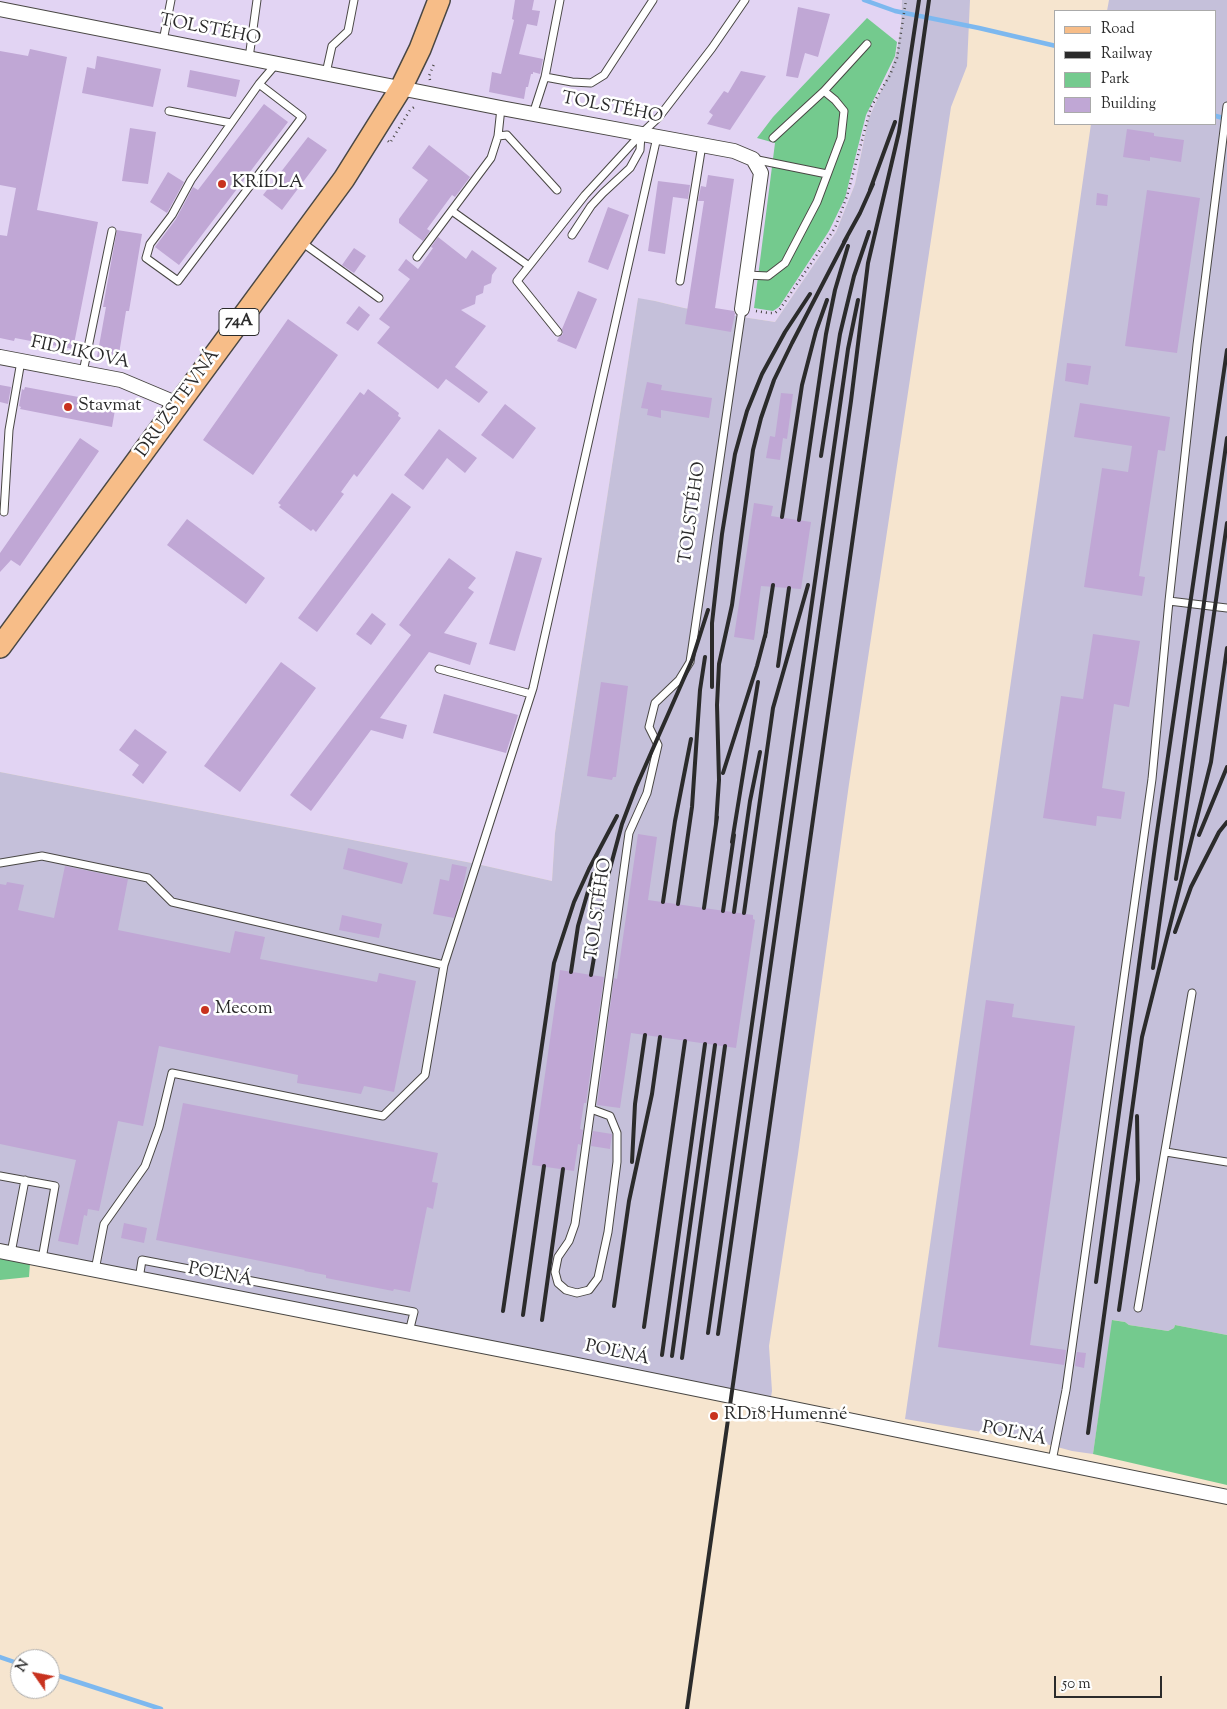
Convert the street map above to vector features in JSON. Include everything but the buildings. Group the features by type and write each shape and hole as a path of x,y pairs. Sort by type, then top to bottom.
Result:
{"main road":[{"name":"DRUŽSTEVNÁ","path":"0,647 344,179 401,88 420,49 439,0"}],"street":[{"name":"TOLSTÉHO","path":"0,9 501,108 734,151 753,158 761,173 742,309"},
{"name":"FIDLIKOVA","path":"0,357 121,380 178,404"},
{"name":"POĽNÁ","path":"5,1252 1227,1496"}],"lane":[{"path":"163,41 171,0"},
{"path":"249,58 257,0"},
{"path":"326,73 332,46 348,31 354,0"},
{"path":"533,114 545,77 560,0"},
{"path":"545,77 591,83 604,75 653,0"},
{"path":"558,332 517,281 585,195 659,117 712,48 745,0"},
{"path":"773,138 824,91 867,44"},
{"path":"259,84 302,117 178,281 146,258 150,244 172,216 191,180 259,84 276,63"},
{"path":"747,275 768,276 786,263 817,202 841,138 844,111 824,91"},
{"path":"1052,1461 1066,1390 1152,778 1198,335 1227,106"},
{"path":"417,257 491,158 498,136 501,108"},
{"path":"169,111 231,123"},
{"path":"572,235 591,206 603,192 630,168 640,150 641,134"},
{"path":"498,136 507,135 556,190"},
{"path":"95,1270 104,1224 145,1166 160,1127 172,1072 383,1116 425,1075 444,965 531,694 657,137"},
{"path":"680,281 702,145"},
{"path":"753,158 828,174"},
{"path":"452,211 528,266"},
{"path":"83,372 112,231"},
{"path":"300,241 379,298"},
{"name":"TOLSTÉHO","path":"591,1109 610,1116 617,1133 617,1162 608,1232 598,1278 589,1290 577,1293 566,1290 558,1283 555,1272 558,1257 568,1241 575,1224 629,833 647,793 658,746 649,727 655,703 679,680 690,662 742,309"},
{"path":"4,512 9,430 21,361"},
{"path":"1169,601 1227,608"},
{"path":"439,669 531,694"},
{"path":"0,863 42,856 148,878 172,902 444,965"},
{"path":"1138,1308 1192,993"},
{"path":"1166,1152 1227,1162"},
{"path":"0,1176 55,1186 42,1259"},
{"path":"5,1252 25,1180"},
{"path":"139,1279 142,1260 414,1312 409,1332"}],"path":[{"path":"742,309 775,313 780,309 835,228 847,196 871,107 890,75 897,58 906,0"}],"shaded area":[{"path":"0,0 902,0 897,52 868,120 855,184 836,232 775,322 638,299 555,833 552,881 477,864 0,772"},
{"path":"902,0 970,0 967,66 951,107 849,784 798,1154 769,1346 772,1391 770,1403 0,1257 0,772 477,864 552,881 555,833 638,298 684,308 775,322 836,232 855,184 868,120 897,52"},
{"path":"1109,0 1227,0 1227,1335 1175,1325 1174,1328 1168,1331 1129,1325 1125,1322 1113,1320 1093,1454 1072,1451 1035,1441 905,1419 1091,125 1217,125 1217,10 1107,10"}],"green space":[{"path":"867,18 897,42 895,56 866,115 845,198 829,231 779,307 773,311 754,308 775,143 757,138 773,117"},
{"path":"0,1257 30,1263 29,1277 0,1280"},
{"path":"1112,1320 1125,1322 1129,1325 1168,1331 1174,1328 1175,1325 1227,1335 1227,1485 1093,1454"}],"waterway":[{"path":"864,0 895,11 1054,46"},
{"path":"1217,116 1226,119"},
{"path":"0,1657 10,1660"},
{"path":"60,1676 161,1709"}],"railway":[{"path":"718,1334 851,401 868,263 899,132 919,0"},
{"path":"687,1709 929,0"},
{"path":"870,190 895,122"},
{"path":"844,242 873,184"},
{"path":"821,456 840,334 854,276 869,232"},
{"path":"716,824 719,780 717,705 719,664 732,605 753,450 761,418 774,380 847,237"},
{"path":"799,520 826,334 835,290 848,246"},
{"path":"712,687 712,623 722,534 735,454 747,411 762,374 785,332 810,294"},
{"path":"782,517 802,385 816,331 827,300"},
{"path":"708,1333 848,349 858,300"},
{"path":"1096,1282 1156,839 1227,350"},
{"path":"1153,968 1227,438"},
{"path":"1176,879 1227,523"},
{"path":"765,637 773,585"},
{"path":"744,913 773,708 808,585"},
{"path":"778,666 789,588"},
{"path":"591,975 608,876 622,824 636,787 692,660 708,610"},
{"path":"723,773 766,632"},
{"path":"1088,1433 1142,1037 1211,762 1227,648"},
{"path":"678,904 692,807 700,690 705,657"},
{"path":"732,842 758,682"},
{"path":"663,902 675,821 691,739"},
{"path":"734,912 750,801 760,752"},
{"path":"1199,835 1227,767"},
{"path":"503,1311 554,963 574,902 617,816"},
{"path":"704,908 717,817"},
{"path":"1175,932 1191,887 1219,832 1227,822"},
{"path":"723,911 734,835"},
{"path":"571,972 578,926 593,874"},
{"path":"632,1162 635,1104 645,1035"},
{"path":"614,1306 629,1201 652,1094 660,1037"},
{"path":"644,1327 685,1041"},
{"path":"662,1355 705,1044"},
{"path":"672,1356 715,1045"},
{"path":"682,1358 725,1046"},
{"path":"1119,1310 1138,1180 1137,1116"},
{"path":"523,1315 544,1166"},
{"path":"542,1320 563,1169"}],"place":[{"name":"KRÍDLA","path":"222,184"},
{"name":"Stavmat","path":"68,407"},
{"name":"Mecom","path":"205,1010"},
{"name":"RD18 Humenné","path":"714,1416"}]}
